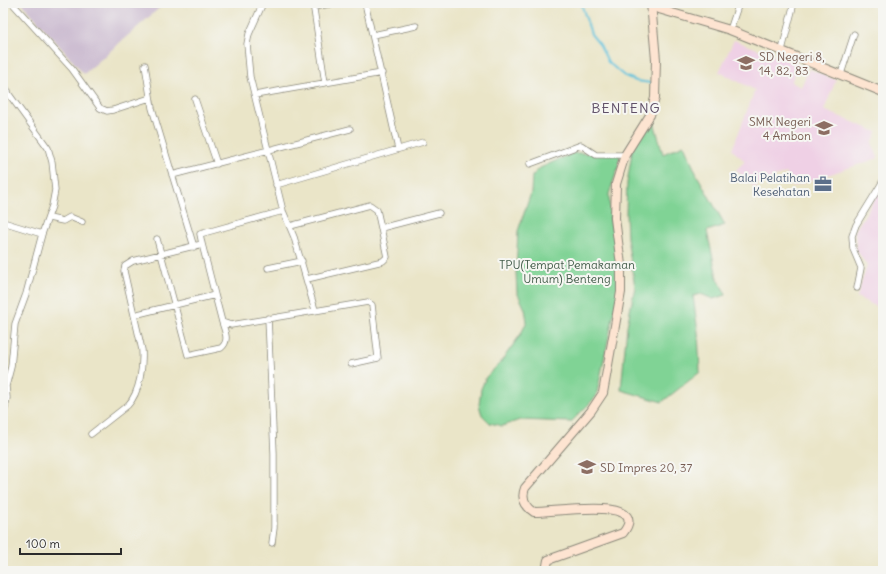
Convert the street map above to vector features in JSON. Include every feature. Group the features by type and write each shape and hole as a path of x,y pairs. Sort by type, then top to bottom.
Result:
{"street":[{"path":"12,3 72,69 100,108 107,111 113,110 150,98"},
{"path":"263,3 249,34 247,44 249,70 276,185 283,210 308,279 315,310"},
{"path":"325,83 314,5 335,3"},
{"path":"365,3 398,149"},
{"path":"730,30 739,3"},
{"path":"782,50 794,3"},
{"path":"546,571 548,560 623,533 629,523 629,518 624,513 611,509 534,512 526,506 522,495 525,488 584,420 603,393 621,292 614,200 618,174 625,155 650,115 654,102 656,60 652,5 730,30 883,92"},
{"path":"373,34 416,26"},
{"path":"841,74 854,34"},
{"path":"145,65 150,98 194,246"},
{"path":"255,95 382,73"},
{"path":"3,86 42,138 51,154 55,198 42,234 26,294 15,324 11,367 6,386 7,398 3,418"},
{"path":"3,96 8,91"},
{"path":"195,99 217,164"},
{"path":"172,175 350,129"},
{"path":"276,185 423,142"},
{"path":"530,164 581,145 596,155 625,155"},
{"path":"857,288 861,268 853,249 852,236 856,225 883,181"},
{"path":"290,226 370,205 377,210 386,255 385,260 308,279"},
{"path":"190,236 283,210"},
{"path":"381,228 439,213"},
{"path":"49,218 63,221 70,217 82,222"},
{"path":"3,222 42,234"},
{"path":"157,240 188,355 221,348 225,345 227,340 200,234"},
{"path":"91,434 119,414 132,400 135,393 142,358 124,271 125,266 133,262 202,244"},
{"path":"268,268 302,261"},
{"path":"134,315 215,295"},
{"path":"222,322 231,324 364,302 372,305 378,358 351,364"},
{"path":"268,318 274,453 274,528 272,543"}],"shaded area":[{"path":"22,3 165,3 84,74"},
{"name":"SMK Negeri 4 Ambon","path":"734,40 799,65 791,82 801,87 809,69 836,80 824,110 877,132 872,143 878,158 792,187 786,173 759,183 755,188 736,170 745,161 732,150 755,90 719,72"},
{"path":"883,185 883,310 857,297 867,266 856,249 855,231"}],"green space":[{"path":"652,115 663,154 684,145 697,175 725,225 707,231 717,277 726,295 713,299 701,294 693,296 698,332 700,372 662,402 621,390 627,326 635,287 627,238 627,183 633,146"},
{"name":"TPU(Tempat Pemakaman Umum) Benteng","path":"573,153 620,154 618,168 609,194 610,219 619,262 618,294 596,397 571,422 520,420 502,426 490,423 482,415 479,405 481,389 486,377 500,363 521,334 527,321 525,309 517,292 516,272 518,231 531,193 532,176 540,168"}],"waterway":[{"path":"581,3 591,34 600,45 608,62 623,75 636,81 652,83"}],"place":[{"name":"SD Negeri 8, 14, 82, 83","path":"746,63"},
{"name":"SMK Negeri 4 Ambon","path":"824,128"},
{"name":"Balai Pelatihan Kesehatan","path":"823,184"},
{"name":"SD Impres 20, 37","path":"587,467"}],"district":[{"name":"BENTENG","path":"626,108"}]}
